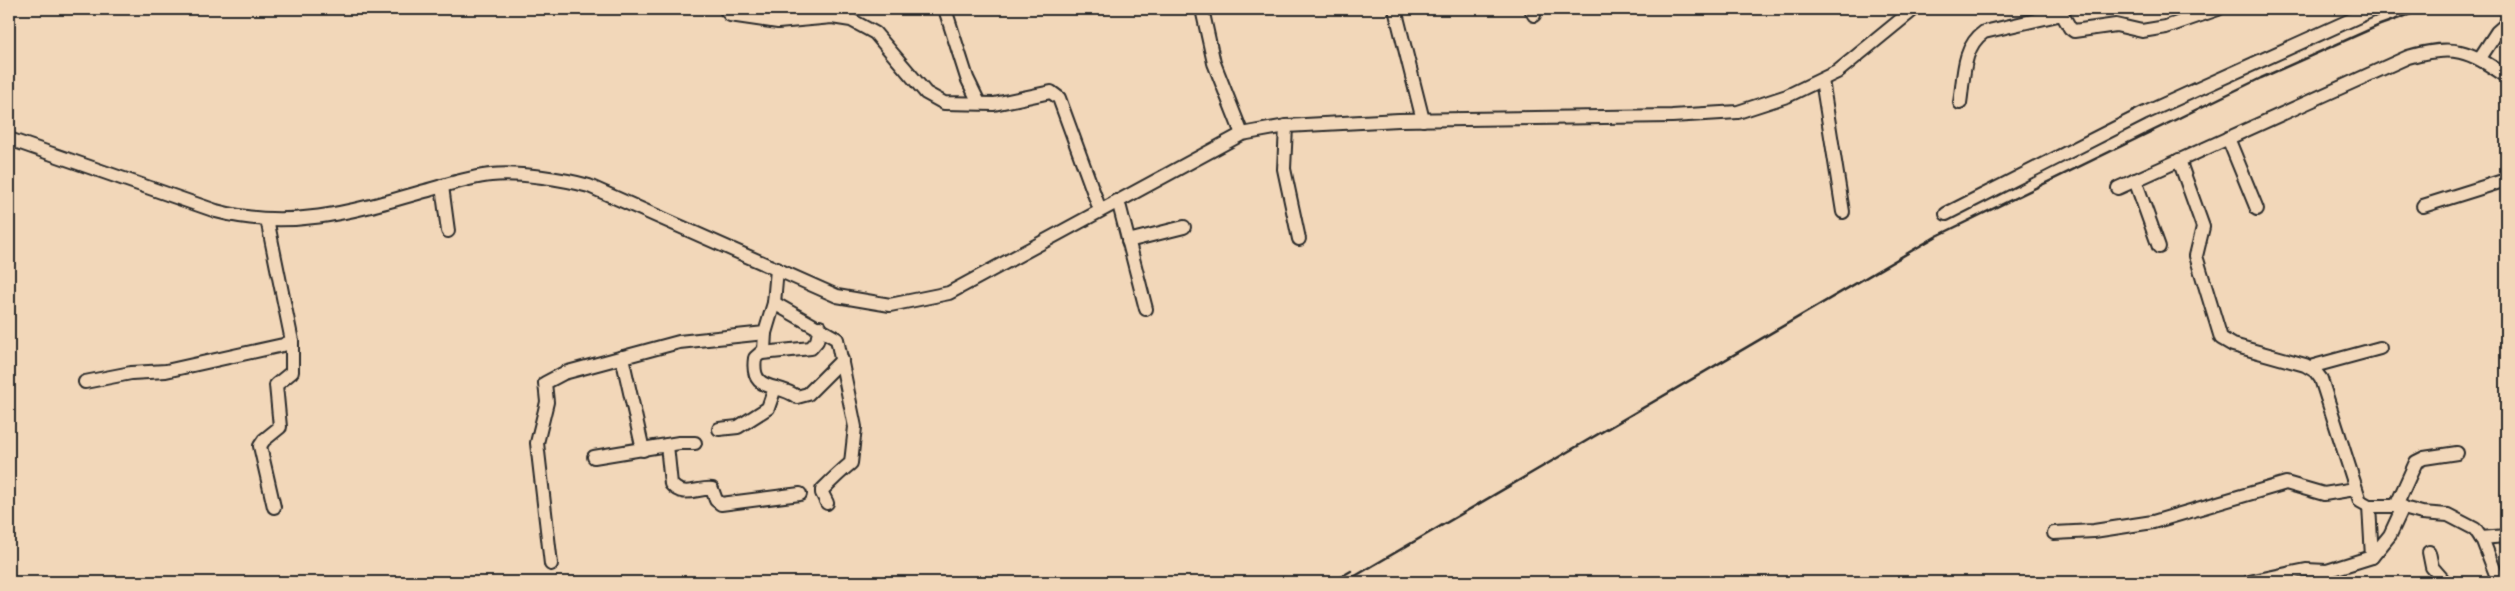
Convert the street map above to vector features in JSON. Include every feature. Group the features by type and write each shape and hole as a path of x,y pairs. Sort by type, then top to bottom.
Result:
{"street":[{"path":"725,9 730,15 778,22 832,13 851,20 875,34 926,93 944,103 994,104 1051,92 1055,94 1059,98 1100,210"},
{"path":"775,9 778,22"},
{"path":"945,9 979,103"},
{"path":"1202,9 1214,63 1242,134"},
{"path":"1395,9 1423,120"},
{"path":"9,139 216,211 267,223 345,214 442,186 493,175 566,180 589,186 837,296 890,305 949,293 1100,210 1118,204 1242,134 1423,120 1672,116 1738,112 1823,85 1914,9"},
{"path":"1960,103 1968,50 1977,37 1984,32 2062,14 2070,28 2074,31 2116,25 2142,31 2166,27 2218,9"},
{"path":"1946,214 2145,114 2375,9"},
{"path":"2480,58 2497,32 2506,24"},
{"path":"2118,188 2408,57 2430,51 2448,50 2465,52 2480,58 2506,76"},
{"path":"1823,85 1843,212"},
{"path":"1286,131 1284,169 1299,239"},
{"path":"2228,138 2257,209"},
{"path":"2179,160 2203,227 2196,256 2221,338 2233,345 2310,367 2380,348"},
{"path":"2134,180 2159,247"},
{"path":"2423,206 2506,180"},
{"path":"442,186 448,231"},
{"path":"1118,204 1146,309"},
{"path":"267,223 292,341 292,372 276,385 280,427 264,440 260,446 274,507"},
{"path":"1128,241 1184,227"},
{"path":"762,353 765,332 774,303 778,269"},
{"path":"774,303 837,338 855,427 851,463 837,474 832,483 822,490 827,503"},
{"path":"820,327 817,342 811,348 762,353 755,358 756,377 763,385 797,397 804,396 842,360"},
{"path":"551,564 538,443 547,402 545,383 564,373 692,339 765,332"},
{"path":"85,382 131,373 166,371 283,345 292,341"},
{"path":"622,357 642,450"},
{"path":"2310,367 2321,379 2360,502 2369,506 2399,506 2422,513 2448,515 2475,529 2481,538 2500,582"},
{"path":"719,429 738,427 768,408 775,388"},
{"path":"594,457 695,443"},
{"path":"667,446 671,484 682,491 688,493 708,488 712,489 716,500 721,504 800,494"},
{"path":"2249,582 2306,570 2318,577 2327,572 2372,557 2390,535 2416,462 2424,458 2456,453"},
{"path":"2054,533 2094,531 2153,522 2286,483 2324,494 2355,489"},
{"path":"2369,506 2372,557"},
{"path":"2481,538 2506,536"},
{"path":"2429,552 2432,567 2445,582"}],"railway":[{"path":"1345,582 1937,236 2261,78 2380,25 2425,9"},
{"path":"1332,582 1351,571"}]}
